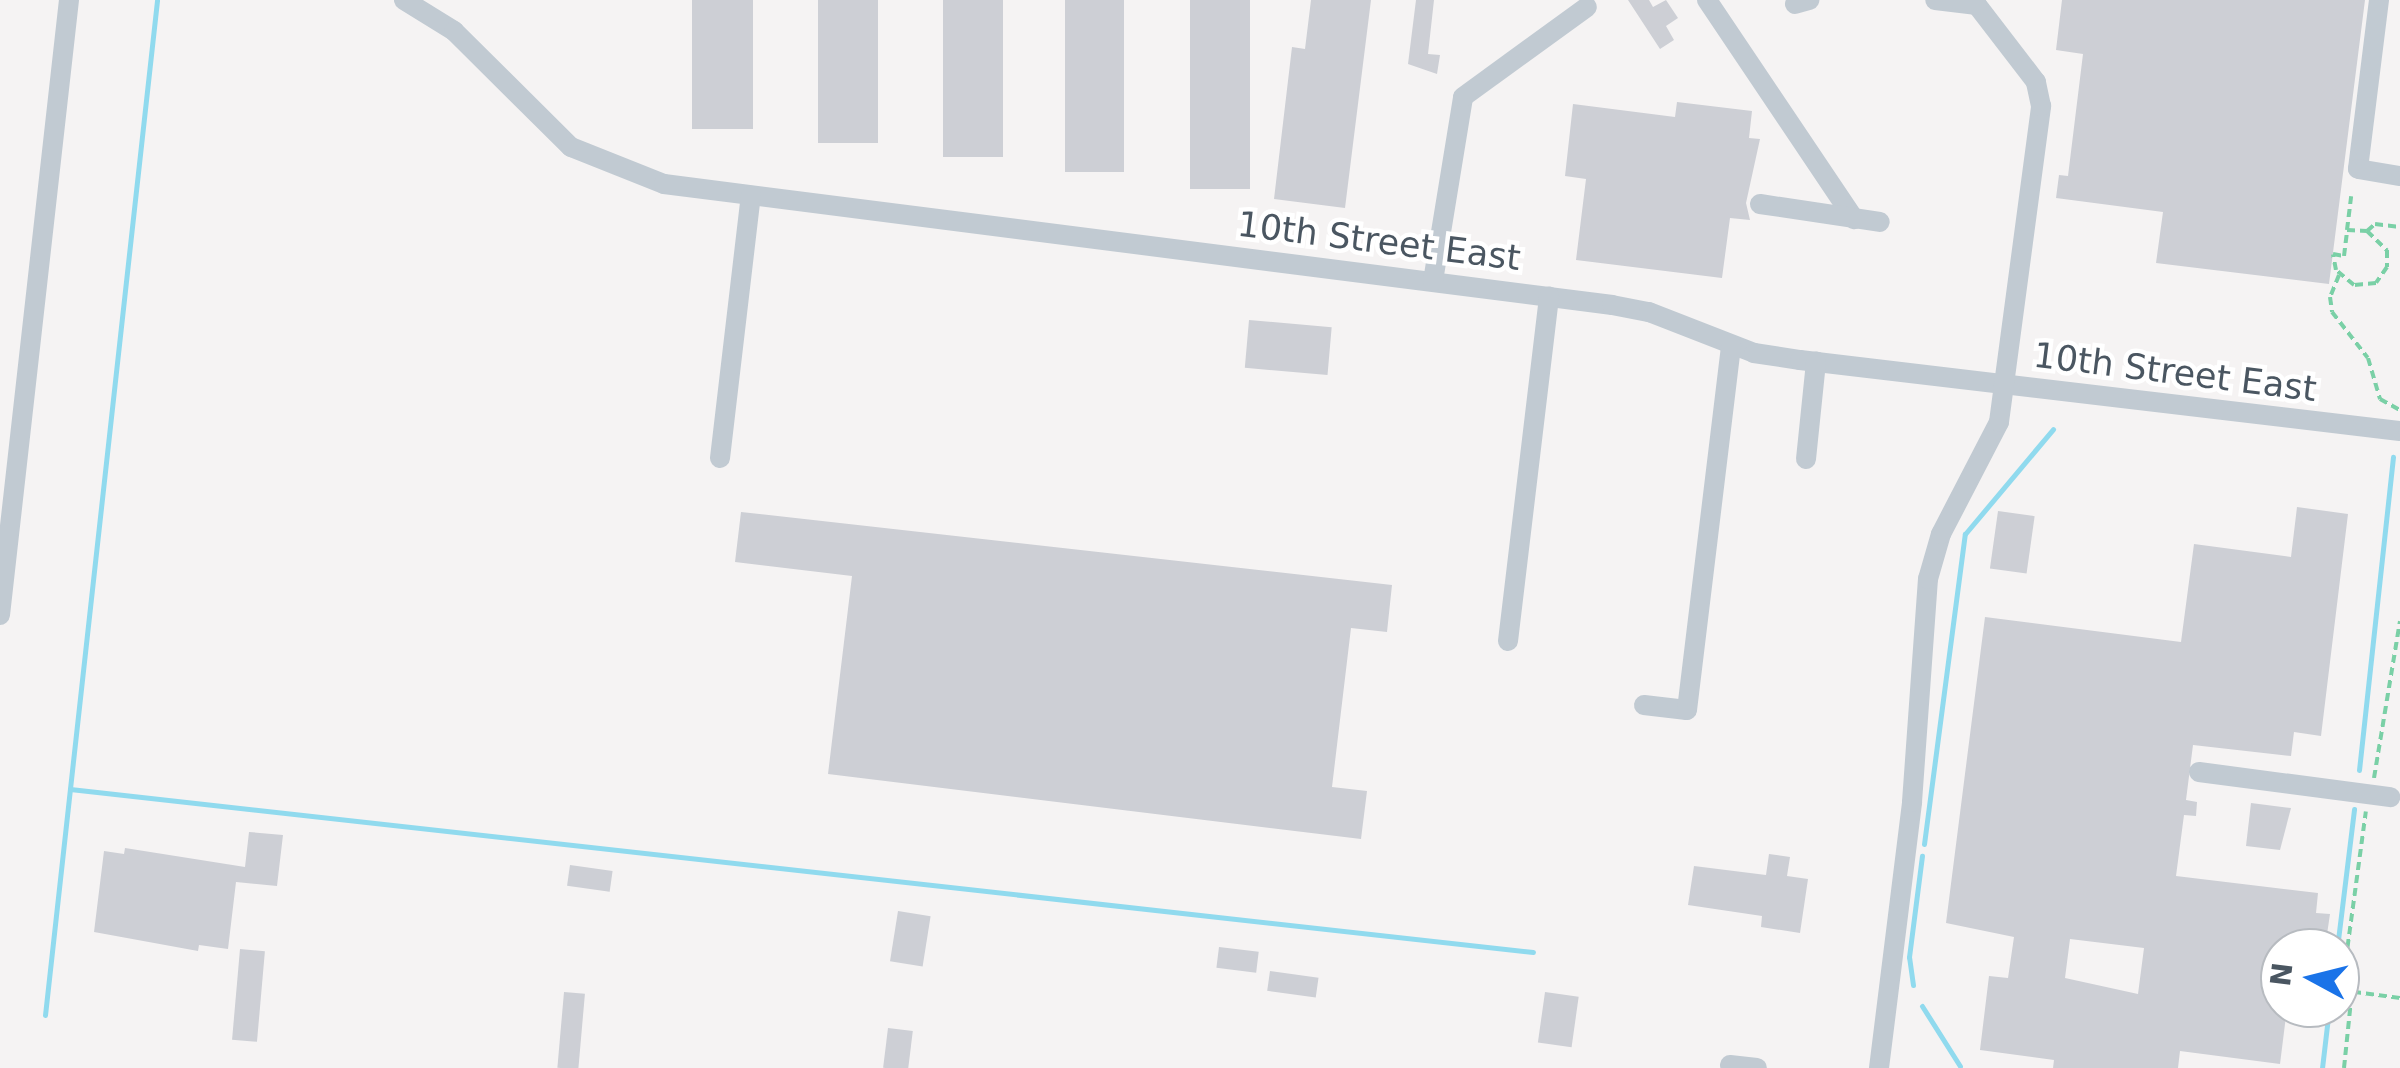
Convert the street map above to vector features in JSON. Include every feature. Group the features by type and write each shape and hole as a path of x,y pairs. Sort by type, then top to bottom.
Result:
{"street":[{"path":"0,615 69,0"},
{"name":"10th Street East","path":"404,0 454,32 571,147 664,184 1550,296 1649,312 1731,346 1816,362 2400,431"},
{"path":"1707,0 1854,219"},
{"path":"1879,1068 1912,802 1928,580 1941,534 1992,442 2041,106 2036,82 1977,6 1935,0"},
{"path":"2379,0 2358,169 2400,176"},
{"path":"1433,281 1462,96 1587,7"},
{"path":"720,458 751,196"},
{"path":"1760,204 1880,222"},
{"path":"1508,641 1550,296"},
{"path":"1644,705 1686,710 1731,346"},
{"path":"1806,459 1816,362"},
{"path":"2199,772 2380,796"},
{"path":"1730,1064 1758,1068"}],"path":[{"path":"2351,196 2344,256 2333,254 2339,275 2330,297 2332,312 2360,344 2380,400 2400,410"},
{"path":"2367,231 2376,224 2400,227"},
{"path":"2339,275 2361,286 2383,276 2388,250 2367,231 2347,230"},
{"path":"2353,928 2380,796 2400,621"},
{"path":"2360,993 2400,998"},
{"path":"2344,1068 2347,1028"}],"building":[{"path":"692,0 753,0 753,129 692,129"},
{"path":"818,0 878,0 878,143 818,143"},
{"path":"943,0 1003,0 1003,157 943,157"},
{"path":"1065,0 1124,0 1124,172 1065,172"},
{"path":"1190,0 1250,0 1250,189 1190,189"},
{"path":"1311,0 1371,0 1345,208 1274,199 1292,47 1305,49"},
{"path":"1416,0 1434,0 1428,54 1440,55 1437,74 1408,64"},
{"path":"1628,0 1649,0 1653,7 1666,0 1678,18 1666,26 1674,40 1660,49"},
{"path":"2062,0 2365,0 2329,284 2156,263 2163,212 2056,198 2059,175 2068,176 2083,54 2056,50"},
{"path":"1677,102 1752,111 1749,138 1760,139 1746,203 1750,220 1730,218 1722,278 1576,260 1586,179 1565,176 1573,104 1675,117"},
{"path":"1249,320 1332,327 1328,375 1245,368"},
{"path":"2297,507 2348,514 2321,736 2294,732 2291,756 2193,745 2186,800 2197,802 2196,816 2184,815 2176,876 2318,893 2316,913 2330,914 2328,928 2260,928 2260,1028 2284,1028 2280,1064 2180,1051 2178,1068 2053,1068 2054,1060 1980,1050 1989,976 2008,978 2014,937 1946,923 1985,617 2181,642 2194,544 2291,557","holes":["2070,939 2144,948 2138,994 2065,978"]},
{"path":"1998,511 2035,516 2027,574 1990,568"},
{"path":"741,512 1392,585 1387,632 1351,628 1332,787 1367,791 1361,839 828,774 852,576 735,562"},
{"path":"2251,803 2291,808 2280,850 2246,846"},
{"path":"249,832 283,835 277,886 236,882 228,949 199,945 198,951 94,932 104,851 124,854 125,848 245,867"},
{"path":"1769,854 1790,857 1787,876 1808,879 1800,933 1761,927 1762,916 1688,905 1694,866 1766,875"},
{"path":"570,865 613,871 610,892 567,886"},
{"path":"898,911 931,916 923,967 890,961"},
{"path":"1219,947 1259,952 1256,973 1216,968"},
{"path":"240,949 265,951 257,1042 232,1040"},
{"path":"1270,971 1319,978 1316,998 1267,991"},
{"path":"564,992 585,994 578,1068 557,1068"},
{"path":"1545,992 1579,997 1572,1047 1538,1043"},
{"path":"888,1028 913,1031 908,1068 883,1068"}],"waterway":[{"path":"45,1015 157,0"},
{"path":"1924,844 1965,534 2053,429"},
{"path":"2359,770 2393,457"},
{"path":"70,789 1533,952"},
{"path":"2339,928 2354,809"},
{"path":"1913,985 1909,957 1922,856"},
{"path":"1922,1006 1960,1066"},
{"path":"2322,1068 2327,1028"}]}
